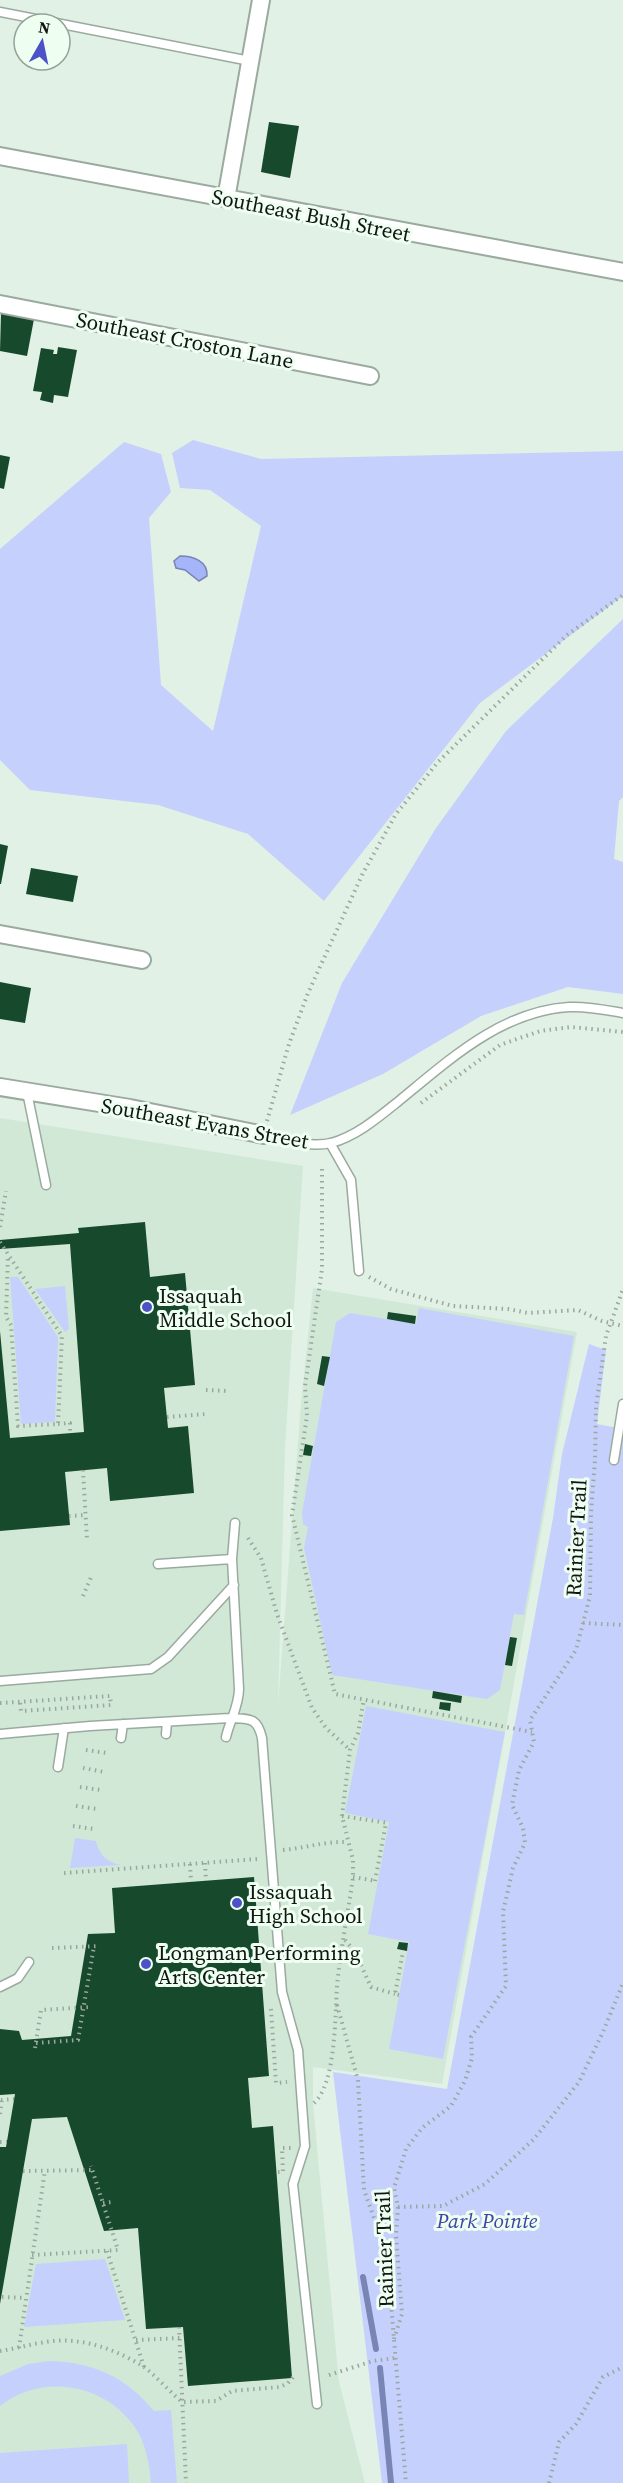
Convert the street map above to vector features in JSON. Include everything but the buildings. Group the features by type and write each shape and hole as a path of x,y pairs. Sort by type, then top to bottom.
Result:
{"street":[{"path":"226,199 261,0"},
{"name":"Southeast Bush Street","path":"0,156 623,272"},
{"name":"Southeast Croston Lane","path":"0,304 370,376"},
{"path":"0,934 142,960"},
{"name":"Southeast Evans Street","path":"0,1087 130,1108 264,1135"}],"lane":[{"path":"0,12 250,61"},
{"name":"Southeast Evans Street","path":"264,1135 308,1143 330,1143 354,1133 378,1118 461,1050 524,1016 571,1007 623,1013"},
{"path":"27,1092 46,1185"},
{"path":"330,1143 351,1180 359,1271"},
{"path":"614,1460 623,1404"},
{"path":"226,1737 230,1718 237,1705 239,1689 232,1559 235,1523"},
{"path":"158,1564 232,1559"},
{"path":"0,1681 151,1669 168,1657 234,1585"},
{"path":"0,1734 230,1718 249,1719 255,1722 262,1738 282,1992 298,2060 305,2146 293,2184 317,2404"},
{"path":"166,1734 167,1722"},
{"path":"121,1738 123,1724"},
{"path":"58,1767 64,1728"},
{"path":"0,1987 18,1978 28,1962"}],"path":[{"path":"270,1109 308,993 363,873 396,814 438,762 567,635 623,595"},
{"path":"417,1106 500,1046 540,1031 570,1028 623,1032"},
{"path":"322,1169 322,1269 305,1386 307,1416 292,1515 335,1694 532,1732"},
{"path":"0,1227 6,1191"},
{"path":"0,1242 62,1336 58,1424"},
{"path":"8,1256 6,1317 11,1324 18,1426 70,1423 70,1433"},
{"path":"359,1271 391,1289 453,1306 508,1309 528,1313 578,1310 623,1326"},
{"name":"Rainier Trail","path":"394,2339 402,2314 396,2235 398,2207 394,2188 406,2149 422,2128 451,2106 465,2081 472,2058 471,2037 506,1986 503,1912 513,1868 525,1843 523,1828 512,1805 519,1770 534,1742 530,1720 576,1650 590,1596 596,1407 606,1336 623,1289"},
{"path":"206,1390 227,1391"},
{"path":"167,1417 206,1414"},
{"path":"83,1470 87,1540"},
{"path":"69,1516 86,1515"},
{"path":"248,1538 261,1558 278,1614 312,1708 326,1728 350,1750"},
{"path":"83,1596 92,1575"},
{"path":"583,1623 623,1625"},
{"path":"0,1703 110,1696 111,1705 21,1711 20,1702"},
{"path":"313,2104 321,2095 327,2076 337,2005 337,1988 353,1877 352,1860 342,1816 350,1750 358,1733 364,1699"},
{"path":"86,1750 107,1753"},
{"path":"349,1758 356,1759"},
{"path":"83,1768 104,1772"},
{"path":"80,1787 101,1790"},
{"path":"76,1806 97,1809"},
{"path":"342,1816 387,1823 376,1881 353,1877"},
{"path":"73,1826 94,1829"},
{"path":"279,1850 311,1847 319,1843 348,1842"},
{"path":"64,1873 258,1859"},
{"path":"205,1863 206,1881"},
{"path":"190,1864 191,1882"},
{"path":"344,1940 355,1952 371,1987 397,1995 403,1952"},
{"path":"90,2007 83,2007 41,2010 35,2045 78,2040 83,2007 94,1946"},
{"path":"52,1948 100,1946"},
{"path":"398,2207 443,2206 485,2184 534,2139 579,2082 623,1983"},
{"path":"270,2000 276,2083 290,2082"},
{"path":"337,2005 358,2080 364,2190 380,2235 389,2280 406,2483"},
{"path":"0,2114 1,2099 14,2098"},
{"path":"278,2172 284,2172 282,2148 294,2148 293,2138"},
{"path":"0,2142 7,2142"},
{"path":"23,2171 92,2168 118,2250 32,2255"},
{"path":"19,2348 45,2170"},
{"path":"103,2203 112,2202"},
{"path":"107,2251 145,2368"},
{"path":"2,2297 26,2298"},
{"path":"179,2327 186,2483"},
{"path":"136,2340 180,2338"},
{"path":"0,2351 47,2341 67,2340 87,2343 116,2353 145,2368 182,2402 216,2401 232,2391 280,2387 294,2376"},
{"path":"329,2375 374,2361 395,2358"},
{"path":"549,2483 559,2442 576,2424 603,2377 623,2367"}],"shaded area":[{"path":"180,556 199,560 207,571 207,576 199,581 185,570 176,568 174,561"},
{"name":"Issaquah High School","path":"0,1118 303,1166 285,1447 278,1704 301,1404 313,1288 577,1332 442,2084 313,2067 313,2104 339,2382 365,2483 0,2483"}],"green space":[{"path":"193,440 261,459 623,451 623,596 480,703 324,901 248,834 158,805 30,790 0,760 0,549 124,442 161,454 171,492 149,518 161,685 213,731 261,526 210,490 180,488 172,453"},
{"path":"623,619 623,797 619,801 614,859 623,862 623,994 568,987 481,1016 383,1074 290,1115 342,983 436,828 506,731"},
{"path":"10,1277 18,1277 58,1337 55,1422 21,1424"},
{"path":"65,1286 69,1329 65,1332 35,1289"},
{"path":"419,1308 574,1336 524,1615 514,1614 500,1690 487,1699 332,1675 304,1548 308,1527 303,1524 302,1513 336,1322 350,1313 416,1324"},
{"name":"Park Pointe","path":"589,1344 606,1350 597,1424 623,1429 623,2483 382,2483 333,2072 447,2089 553,1518 562,1454"},
{"path":"366,1706 505,1732 443,2059 389,2049 409,1942 368,1934 389,1822 345,1813"},
{"path":"75,1838 96,1841 104,1857 121,1865 70,1868"},
{"path":"105,2259 125,2320 24,2327 36,2264"},
{"path":"49,2361 80,2364 94,2368 132,2389 154,2411 171,2410 177,2483 151,2483 144,2446 134,2426 121,2411 106,2400 89,2392 53,2386 34,2389 0,2406 0,2376 28,2364"},
{"path":"127,2444 129,2483 0,2483 0,2453"}],"waterway":[{"path":"363,2277 376,2349"},
{"path":"380,2368 391,2483"}],"place":[{"name":"Issaquah Middle School","path":"147,1307"},
{"name":"Issaquah High School","path":"237,1903"},
{"name":"Longman Performing Arts Center","path":"146,1964"}]}
